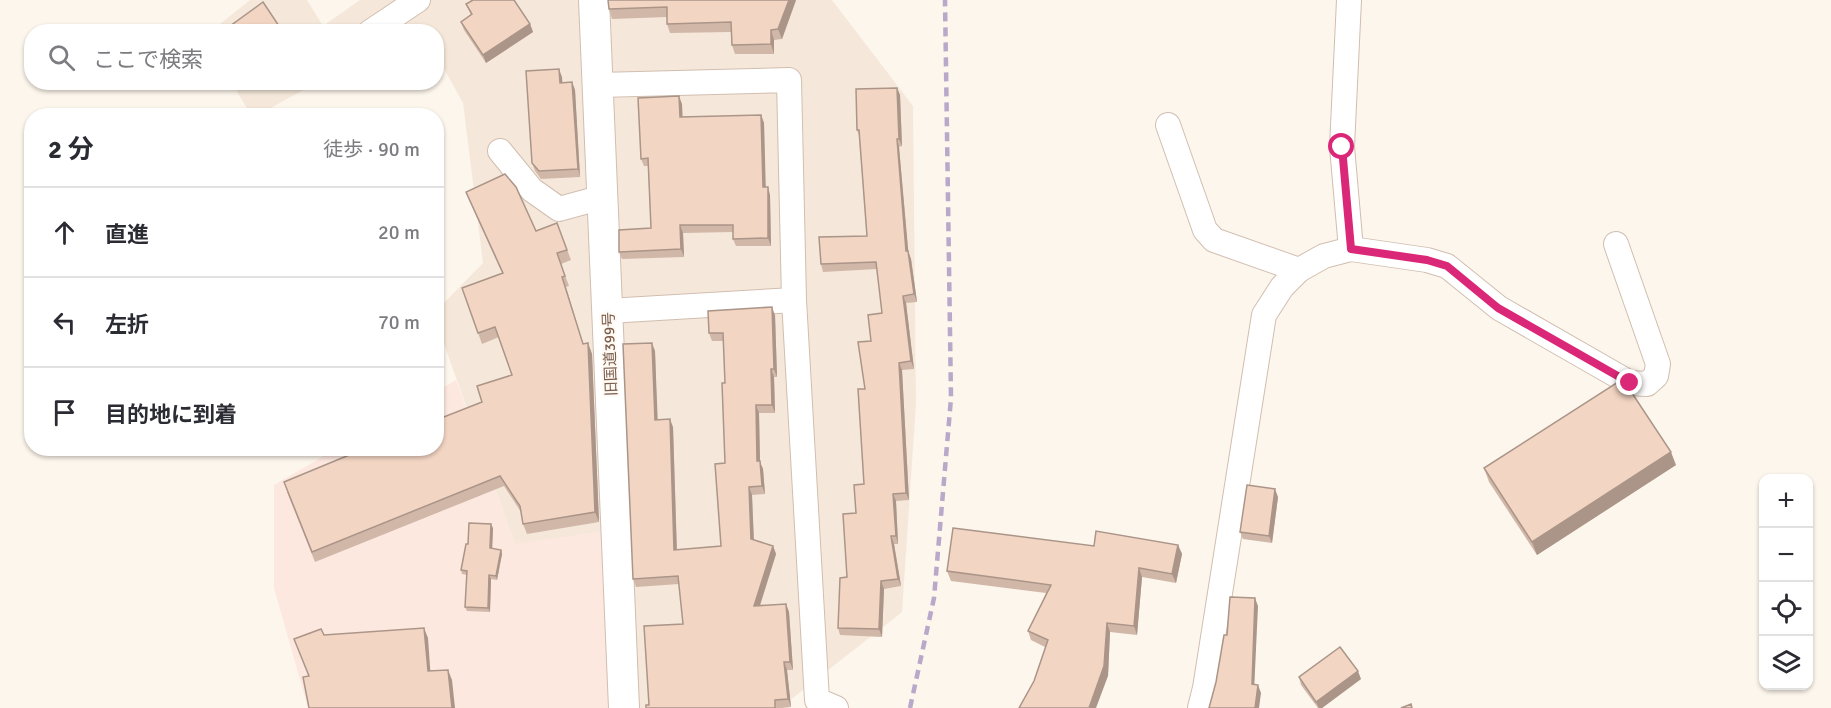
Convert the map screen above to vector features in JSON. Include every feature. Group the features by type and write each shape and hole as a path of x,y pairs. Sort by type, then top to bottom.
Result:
{"street":[{"name":"旧国道399号","path":"594,0 624,708"},
{"path":"1348,0 1342,147 1351,249"},
{"path":"381,24 414,1"},
{"path":"598,85 789,80 794,300 817,700 837,708"},
{"path":"1168,125 1205,230 1214,240 1299,270"},
{"path":"500,151 532,190 559,209 603,197"},
{"path":"1200,708 1264,315 1282,286 1299,270 1324,256 1351,249 1427,260 1447,266 1498,308 1630,383 1647,384 1656,376 1658,363 1616,244"},
{"path":"608,311 794,300"}],"shaded area":[{"path":"250,0 307,0 322,24 220,24"},
{"path":"360,0 832,0 913,106 916,403 902,612 780,708 637,708 599,532 515,545 444,344 444,303 483,263 463,103 444,69 444,24 326,24"},
{"path":"236,90 303,90 271,108 247,108"},
{"path":"456,380 515,544 599,532 634,657 637,708 308,708 274,588 274,485 324,456 444,456 444,387"}],"building":[{"path":"473,0 514,0 530,24 483,55 461,22 472,14 466,4"},
{"path":"608,0 789,0 778,29 771,30 771,44 732,45 731,22 667,24 667,7 609,9"},
{"path":"263,2 278,24 233,24"},
{"path":"559,69 560,83 572,82 578,169 539,171 532,163 526,71"},
{"path":"897,88 899,139 897,139 906,251 908,251 914,294 903,296 911,361 899,363 906,493 893,494 896,536 891,536 898,579 881,581 879,629 838,628 840,578 847,577 843,514 856,513 854,485 864,484 858,389 865,389 858,342 871,341 868,315 882,313 876,262 821,264 819,237 867,236 859,130 857,130 856,89"},
{"path":"679,96 680,117 761,115 763,187 768,187 768,238 733,239 733,225 680,225 681,249 619,252 619,230 651,228 648,158 641,159 638,98"},
{"path":"505,174 516,187 536,231 557,223 567,250 557,253 565,276 562,277 583,344 588,343 595,512 523,524 520,506 500,476 312,552 284,482 347,456 444,456 444,417 482,402 477,386 512,375 495,327 478,333 462,288 503,273 466,192"},
{"path":"772,307 774,369 771,369 772,405 756,405 757,461 760,461 762,486 749,487 751,539 773,546 754,606 786,604 790,662 784,662 788,699 775,700 775,708 646,708 646,705 649,705 644,626 683,624 678,576 633,579 623,344 652,343 655,420 670,419 674,550 721,546 715,464 725,463 723,333 709,333 708,311"},
{"path":"1618,382 1626,384 1671,452 1532,542 1484,468"},
{"path":"1247,485 1275,489 1269,536 1240,532"},
{"path":"469,523 491,524 490,548 501,550 496,576 489,575 488,608 465,607 467,571 461,570 466,544 468,544"},
{"path":"953,528 1094,546 1096,531 1178,545 1172,574 1139,568 1134,626 1107,623 1104,666 1089,708 1019,708 1034,681 1048,640 1028,631 1051,585 947,571"},
{"path":"1230,597 1255,598 1252,684 1258,685 1255,708 1209,708 1224,635 1227,635"},
{"path":"424,628 428,671 448,670 452,708 309,708 303,677 309,676 294,639 321,629 324,635"},
{"path":"1340,647 1358,671 1316,702 1299,677"}],"railway":[{"path":"910,708 934,598 951,398 945,0"}],"route":[{"path":"1342,147 1351,249 1427,260 1447,266 1498,308 1630,383"}]}
